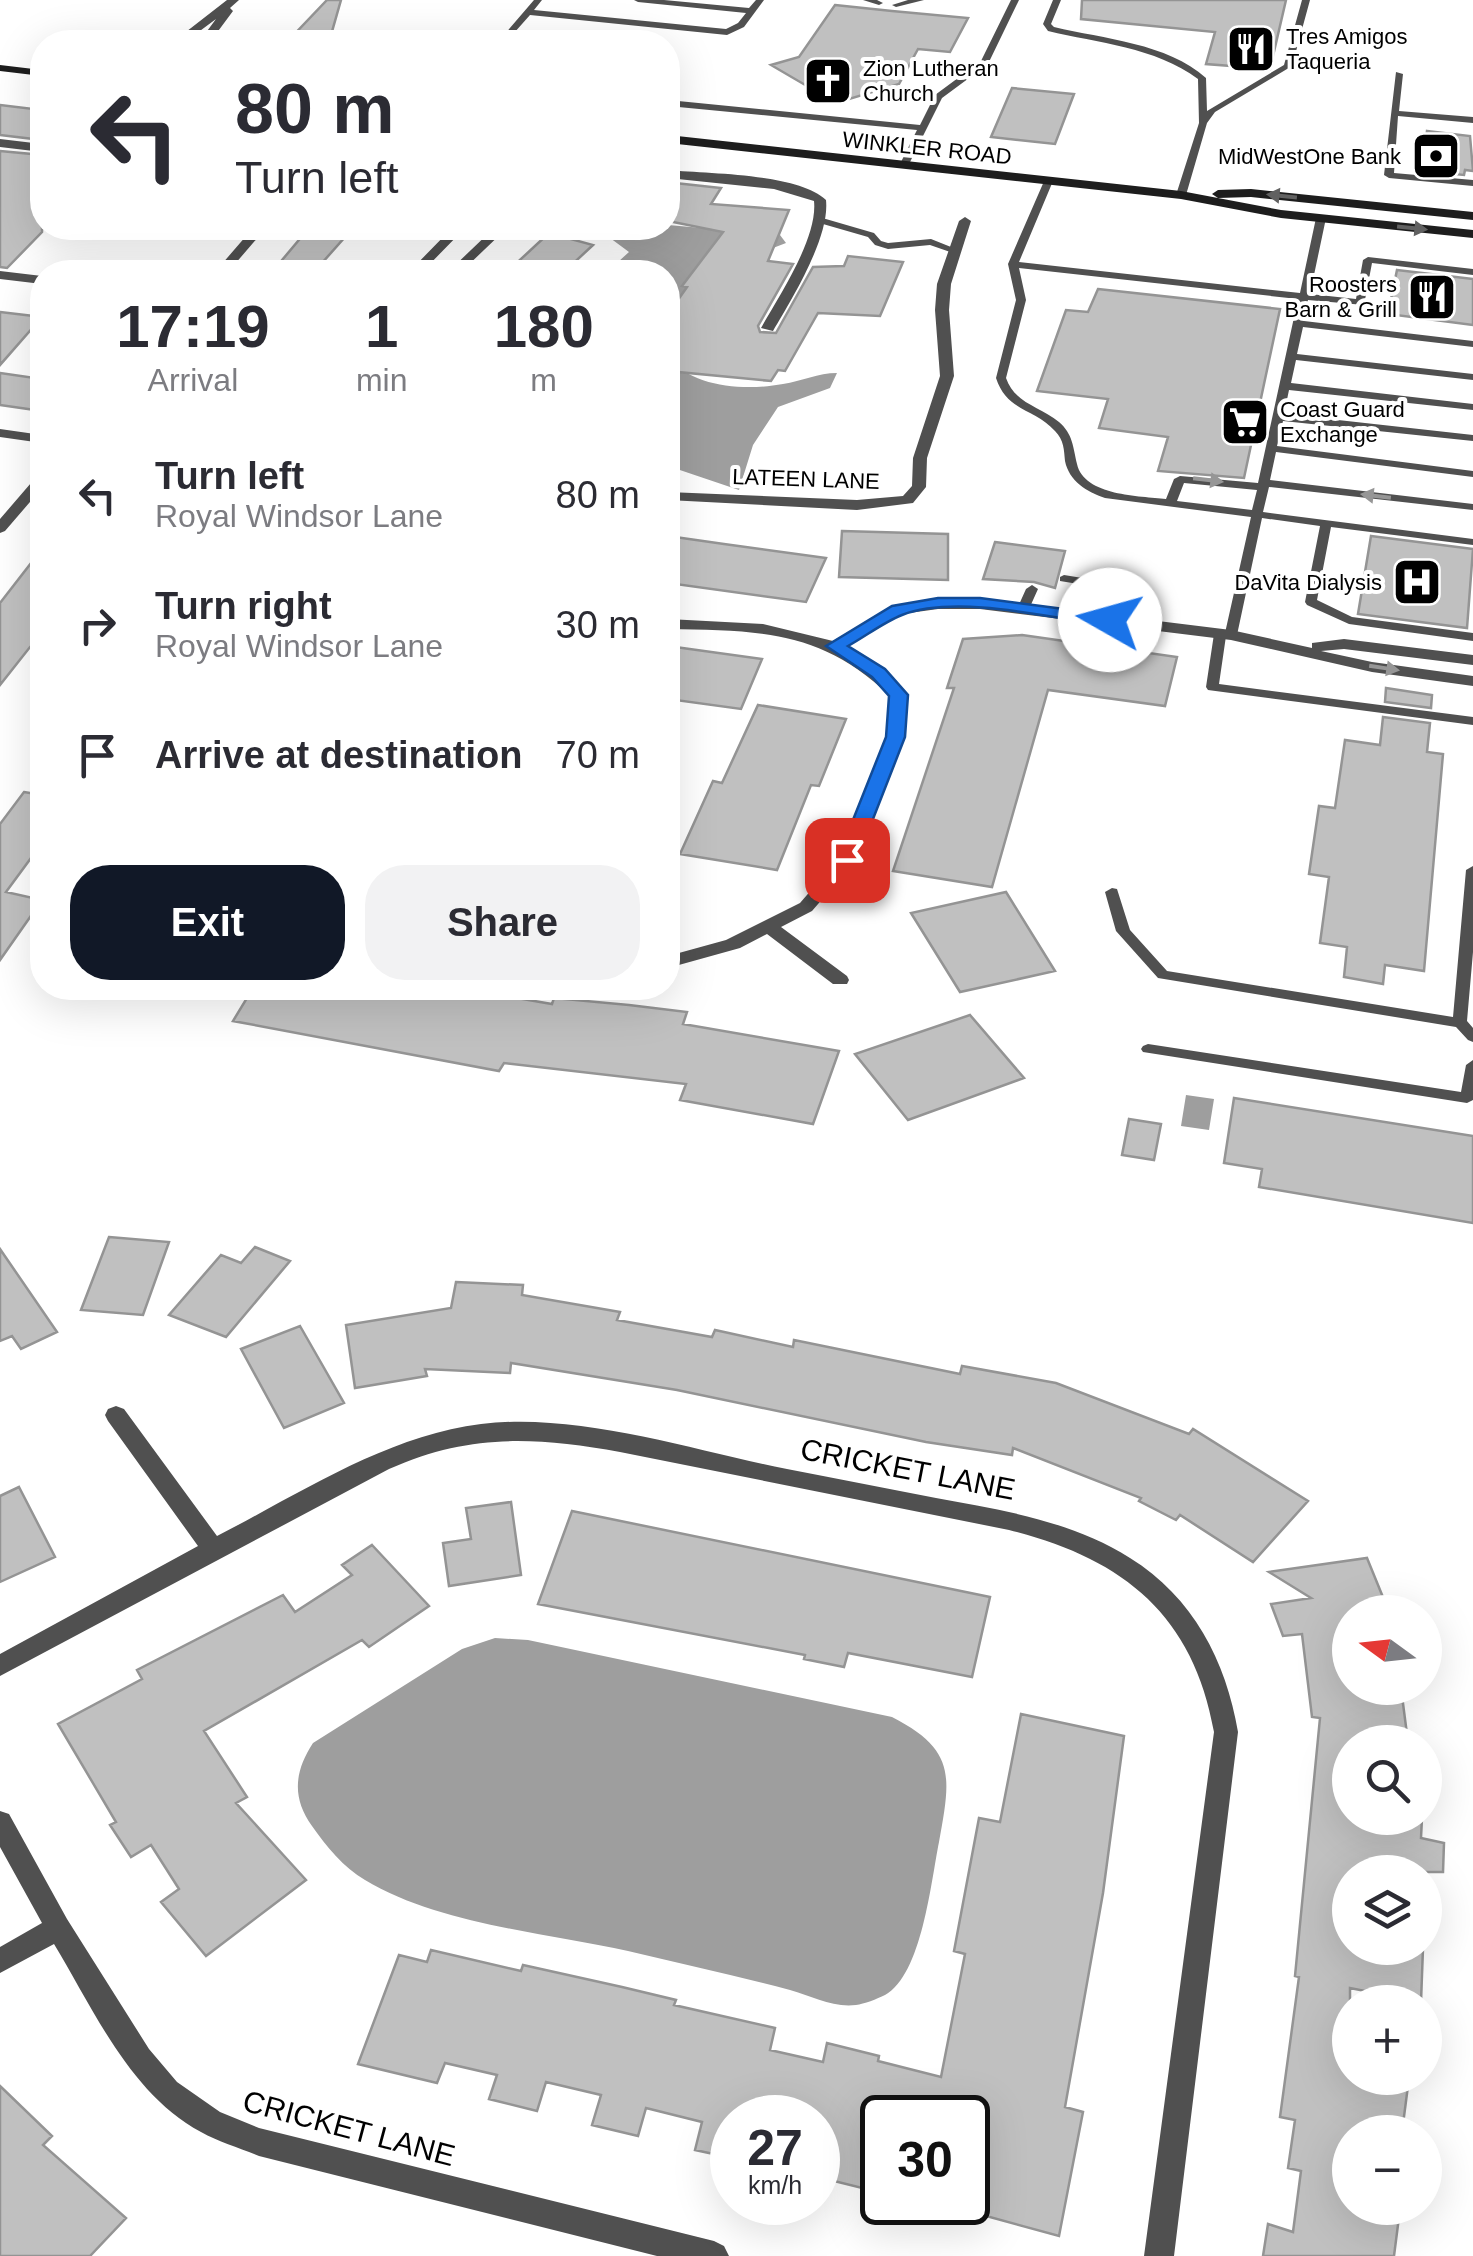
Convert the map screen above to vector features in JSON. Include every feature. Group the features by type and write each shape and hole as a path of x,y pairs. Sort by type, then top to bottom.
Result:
{"street":[{"path":"194,30 233,0"},
{"path":"213,30 233,0"},
{"path":"0,68 30,72"},
{"name":"WINKLER ROAD","path":"680,140 1181,195 1321,218 1473,234"},
{"path":"0,143 30,147"},
{"path":"680,175 774,186 816,195 822,202 802,265 768,328"},
{"name":"WINKLER ROAD","path":"1181,195 1250,192 1473,216"},
{"path":"956,251 965,221"},
{"path":"232,260 249,240"},
{"path":"427,260 446,240"},
{"path":"467,260 488,240"},
{"name":"LATEEN LANE","path":"680,496 884,505 908,500 918,487 918,469 947,376 942,310 944,284 956,251"},
{"path":"0,274 30,278"},
{"path":"0,434 30,438"},
{"path":"0,528 30,494"},
{"path":"836,646 898,610 938,604 1022,609 1225,635 1372,666 1473,681"},
{"path":"680,624 783,628 836,646 878,673 898,695 896,737 847,860 806,907 733,944 680,959"},
{"path":"1296,648 1344,644 1473,660"},
{"path":"768,926 840,980"},
{"path":"116,1415 213,1548"},
{"name":"CRICKET LANE","path":"0,1666 213,1548 393,1457 478,1432 526,1431 608,1443 1036,1528 1076,1541 1120,1563 1154,1587 1182,1617 1206,1656 1221,1693 1226,1732 1160,2256"},
{"name":"CRICKET LANE","path":"0,1822 58,1928 139,2058 167,2091 210,2122 260,2142 714,2256"},
{"path":"0,1961 58,1928"}],"lane":[{"path":"512,30 538,0"},
{"path":"638,0 752,11"},
{"path":"527,12 727,32 740,26 760,0"},
{"path":"867,0 878,3"},
{"path":"896,5 920,0"},
{"path":"904,166 944,88 985,62 1015,0"},
{"path":"1057,0 1047,24 1051,29 1162,57 1202,78 1202,122 1181,195"},
{"path":"1202,122 1222,102 1288,66 1306,0"},
{"path":"1399,74 1389,175 1473,183"},
{"path":"680,103 922,128"},
{"path":"1394,113 1473,120"},
{"path":"1048,181 1013,264 1021,300 1001,378 1003,388 1013,400 1057,426 1066,438 1071,473 1080,484 1104,495 1473,542"},
{"path":"1321,218 1257,514 1212,687 1473,721"},
{"path":"819,220 871,234 878,243 888,246 931,242 956,251"},
{"path":"1013,264 1360,303 1368,260 1473,272"},
{"path":"1298,323 1473,344"},
{"path":"1291,356 1473,376"},
{"path":"1284,386 1473,407"},
{"path":"1278,416 1473,438"},
{"path":"1271,448 1473,474"},
{"path":"1170,504 1180,478 1473,507"},
{"path":"1326,524 1311,602 1349,620 1473,636"},
{"path":"1064,578 1115,586 1110,620"},
{"path":"1022,609 1032,589"},
{"path":"1460,1023 1473,870"},
{"path":"1112,892 1124,931 1163,975 1460,1023 1473,1037"},
{"path":"1148,1049 1467,1098 1473,1065"}],"shaded area":[{"path":"680,226 780,235 786,243 773,248 717,251 680,300 680,260 620,260 629,252 613,240 680,240"},
{"path":"680,368 705,381 736,387 790,383 837,373 830,388 778,407 753,445 739,490 680,470"},
{"path":"1186,1095 1214,1099 1209,1130 1181,1126"},
{"path":"495,1638 528,1640 892,1717 928,1741 944,1767 946,1799 923,1926 898,1984 885,1995 863,2004 831,2003 628,1951 459,1917 394,1895 350,1869 323,1841 301,1805 299,1775 313,1743 462,1649"}],"building":[{"path":"327,0 341,0 332,30 298,30"},
{"path":"1082,0 1286,0 1270,69 1206,64 1215,32 1081,19"},
{"path":"835,5 968,18 950,52 918,49 899,84 836,103 771,65 799,57"},
{"path":"1012,88 1074,94 1055,144 991,137"},
{"path":"0,105 30,109 30,139 0,135"},
{"name":"MidWestOne Bank","path":"1427,131 1470,136 1473,171 1465,170 1464,175 1422,171"},
{"path":"0,151 30,154 30,240 34,240 7,268 0,267"},
{"path":"680,184 721,188 711,204 789,210 768,261 793,264 758,326 760,332 776,333 813,267 844,266 848,256 903,262 880,316 818,313 785,371 778,370 771,381 680,372 680,297 687,287 682,286 723,232 680,223"},
{"path":"299,240 342,240 325,260 282,260"},
{"path":"541,240 575,240 593,245 577,260 520,260"},
{"name":"Roosters Barn & Grill","path":"1397,270 1473,279 1473,325 1388,314"},
{"path":"1098,289 1280,309 1244,478 1158,471 1168,437 1099,428 1108,399 1037,391 1066,310 1088,312"},
{"path":"0,312 30,316 30,331 0,365"},
{"path":"0,373 30,377 30,409 0,405"},
{"path":"842,531 948,534 948,580 839,577"},
{"name":"DaVita Dialysis","path":"1371,536 1473,549 1467,628 1358,614"},
{"path":"680,538 826,558 806,602 680,585"},
{"path":"995,542 1065,551 1055,588 1034,582 983,579"},
{"path":"30,564 30,647 0,685 0,603"},
{"path":"1022,635 1177,657 1165,706 1048,690 992,887 893,871 954,688 947,688 963,639"},
{"path":"680,648 762,659 741,709 680,701"},
{"path":"1386,688 1432,695 1431,708 1385,702"},
{"path":"758,705 846,719 819,786 811,785 777,870 680,854 713,781 722,783"},
{"path":"1383,717 1430,723 1427,752 1443,754 1424,971 1385,965 1383,984 1344,977 1347,947 1320,943 1329,877 1309,874 1319,806 1335,808 1345,740 1380,745"},
{"path":"24,792 30,793 30,859 6,892 30,897 30,917 0,960 0,824"},
{"path":"1006,892 1055,971 960,992 911,913"},
{"path":"246,1000 528,1000 552,1004 553,1000 575,1000 687,1012 683,1024 839,1051 813,1124 680,1100 686,1084 504,1063 499,1071 233,1021"},
{"path":"970,1015 1024,1078 908,1120 855,1054"},
{"path":"1234,1098 1473,1136 1473,1223 1259,1187 1262,1169 1224,1163"},
{"path":"1129,1119 1161,1124 1154,1160 1122,1155"},
{"path":"109,1237 169,1242 143,1315 81,1310"},
{"path":"255,1247 290,1261 226,1337 169,1315 221,1255 241,1263"},
{"path":"0,1249 57,1332 21,1349 12,1336 0,1341"},
{"path":"456,1282 523,1285 522,1295 620,1312 617,1320 712,1337 715,1330 793,1347 794,1340 960,1374 962,1366 1056,1383 1189,1434 1193,1429 1308,1501 1253,1562 1180,1515 1176,1520 1139,1501 1141,1498 1013,1448 1012,1455 926,1442 677,1390 511,1363 510,1373 425,1369 427,1376 355,1388 346,1325 451,1308"},
{"path":"300,1326 344,1403 284,1428 241,1349"},
{"path":"19,1487 55,1557 0,1582 0,1496"},
{"path":"511,1502 521,1575 449,1586 443,1543 471,1539 466,1508"},
{"path":"572,1511 990,1597 972,1677 848,1653 844,1667 804,1659 805,1655 538,1604"},
{"path":"372,1545 429,1606 369,1647 362,1640 204,1731 247,1797 236,1803 306,1880 206,1956 161,1902 179,1889 151,1845 131,1857 110,1825 116,1822 58,1724 142,1679 137,1670 283,1595 295,1612 352,1575 342,1565"},
{"path":"1367,1558 1382,1595 1332,1595 1332,1705 1403,1705 1406,1725 1332,1725 1332,1835 1421,1835 1444,1843 1443,1872 1442,1855 1332,1855 1332,1965 1422,1965 1422,1985 1332,1985 1332,2095 1407,2095 1404,2115 1332,2115 1332,2225 1398,2225 1394,2256 1263,2256 1268,2224 1293,2232 1301,2171 1288,2168 1295,2120 1280,2117 1299,1977 1295,1976 1320,1718 1312,1717 1302,1634 1283,1636 1271,1604 1311,1598 1269,1572"},
{"path":"1021,1714 1124,1736 1103,1893 1065,2107 1083,2112 1059,2236 990,2217 990,2095 860,2095 860,2188 840,2182 840,2095 710,2095 710,2153 695,2150 702,2122 646,2108 638,2136 592,2125 601,2095 546,2082 537,2111 489,2099 497,2075 445,2063 437,2083 358,2064 399,1955 427,1962 431,1950 521,1971 523,1965 622,1987 676,2000 674,2005 775,2028 770,2050 823,2062 827,2043 941,2077 965,1954 954,1951 979,1818 1000,1822"},
{"path":"0,2086 52,2136 43,2145 126,2218 90,2256 0,2256"}],"place":[{"name":"Tres Amigos Taqueria","path":"1251,49"},
{"name":"Zion Lutheran Church","path":"828,81"},
{"name":"MidWestOne Bank","path":"1436,156"},
{"name":"Roosters Barn & Grill","path":"1432,297"},
{"name":"Coast Guard Exchange","path":"1245,422"},
{"name":"DaVita Dialysis","path":"1417,582"}],"route":[{"path":"847,860 896,737 898,695 878,673 836,646 898,610 938,604 980,604 1110,620"}]}
